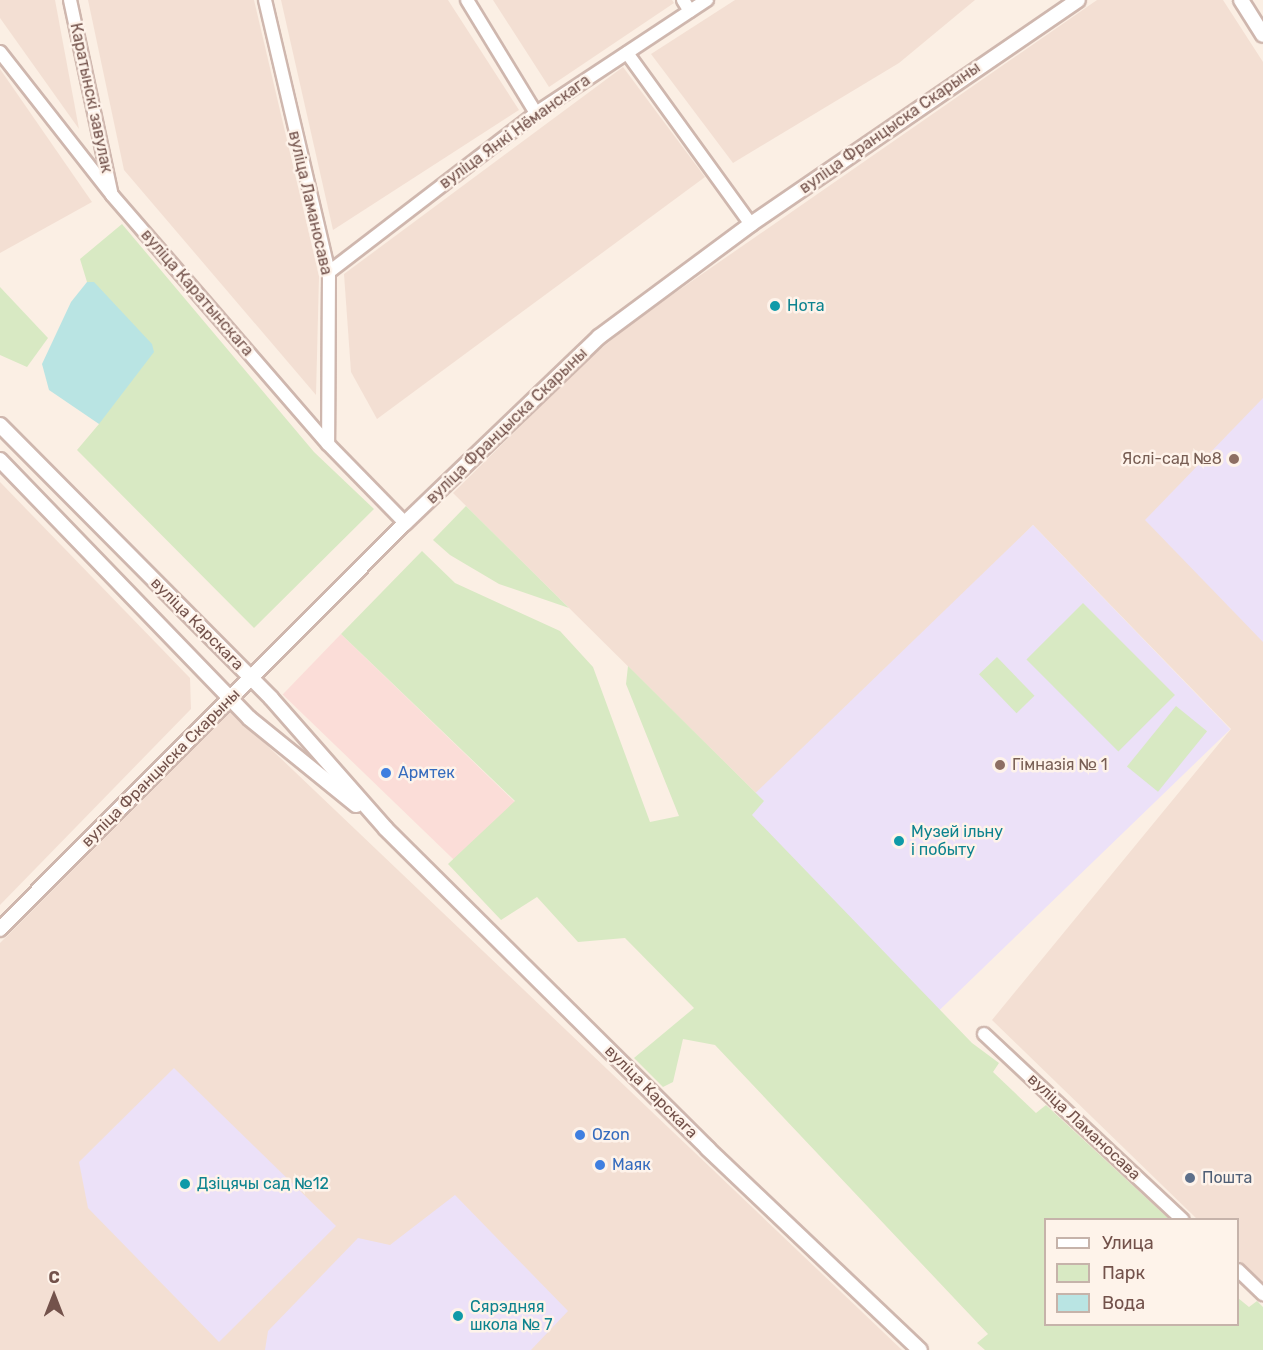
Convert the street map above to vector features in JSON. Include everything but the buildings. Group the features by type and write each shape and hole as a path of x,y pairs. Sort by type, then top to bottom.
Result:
{"street":[{"name":"Каратынскі завулак","path":"70,0 112,195"},
{"name":"вуліца Ламаносава","path":"265,0 329,272 328,444"},
{"path":"467,0 537,113"},
{"name":"вуліца Янкі Нёманскага","path":"329,272 537,113 627,53 686,5 707,0"},
{"name":"вуліца Францыска Скарыны","path":"0,929 405,523 599,337 751,224 1078,0"},
{"path":"1241,0 1263,35"},
{"name":"вуліца Каратынскага","path":"0,52 112,195 328,444 405,523"},
{"path":"627,53 751,224"},
{"name":"вуліца Карскага","path":"0,425 251,678 386,830 708,1149 920,1350"},
{"name":"вуліца Карскага","path":"0,460 249,718 386,830"},
{"name":"вуліца Ламаносава","path":"984,1034 1181,1218"},
{"path":"1239,1271 1263,1294"}],"shaded area":[{"path":"0,0 55,0 79,129 0,18"},
{"path":"88,0 254,0 319,276 316,395 124,170"},
{"path":"281,0 448,0 519,110 333,230"},
{"path":"493,0 672,0 674,3 549,87"},
{"path":"735,0 975,0 899,63 733,163 651,54"},
{"path":"1097,0 1223,0 1263,62 1263,1284 1239,1260 1239,1218 1196,1218 992,1020 1231,729 1033,525 764,801 453,493 582,365 630,324"},
{"path":"623,67 705,177 377,419 351,372 344,274"},
{"path":"0,69 92,202 0,253"},
{"name":"Яслі-сад №8","path":"1263,398 1263,642 1145,520"},
{"path":"0,482 190,678 191,709 0,905"},
{"name":"Гімназія № 1","path":"1033,525 1230,729 934,1015 737,811"},
{"path":"341,634 515,802 457,863 283,694"},
{"path":"231,711 902,1350 0,1350 0,943"},
{"path":"174,1068 336,1226 219,1342 88,1208 79,1162"},
{"path":"455,1195 568,1311 531,1350 265,1350 268,1331 358,1238 390,1245"}],"green space":[{"path":"122,224 314,452 374,509 254,628 77,450 99,424 94,282 87,282 80,259"},
{"path":"0,287 48,338 27,367 0,355"},
{"path":"466,506 569,608 499,584 450,555 433,540"},
{"path":"422,551 455,583 560,631 593,667 650,822 679,816 626,684 628,666 764,801 752,815 972,1043 999,1063 993,1072 1036,1113 1046,1105 1168,1218 1044,1218 1044,1326 1239,1326 1239,1299 1249,1307 1257,1301 1263,1307 1263,1350 985,1350 977,1343 988,1334 715,1045 683,1039 673,1082 663,1087 634,1058 694,1008 625,938 578,942 537,897 501,920 448,864 515,801 341,634"},
{"path":"1083,603 1175,695 1118,751 1026,660"},
{"path":"997,657 1035,696 1017,713 979,674"},
{"path":"1176,706 1207,731 1158,792 1127,767"}],"water":[{"path":"87,282 94,282 152,344 154,352 99,424 49,390 42,364 71,302"}],"place":[{"name":"Нота","path":"775,306"},
{"name":"Яслі-сад №8","path":"1234,459"},
{"name":"Гімназія № 1","path":"1000,765"},
{"name":"Армтек","path":"386,773"},
{"name":"Музей ільну і побыту","path":"899,841"},
{"name":"Ozon","path":"580,1135"},
{"name":"Маяк","path":"600,1165"},
{"name":"Пошта","path":"1190,1178"},
{"name":"Дзіцячы сад №12","path":"185,1184"},
{"name":"Сярэдняя школа № 7","path":"458,1316"}]}
